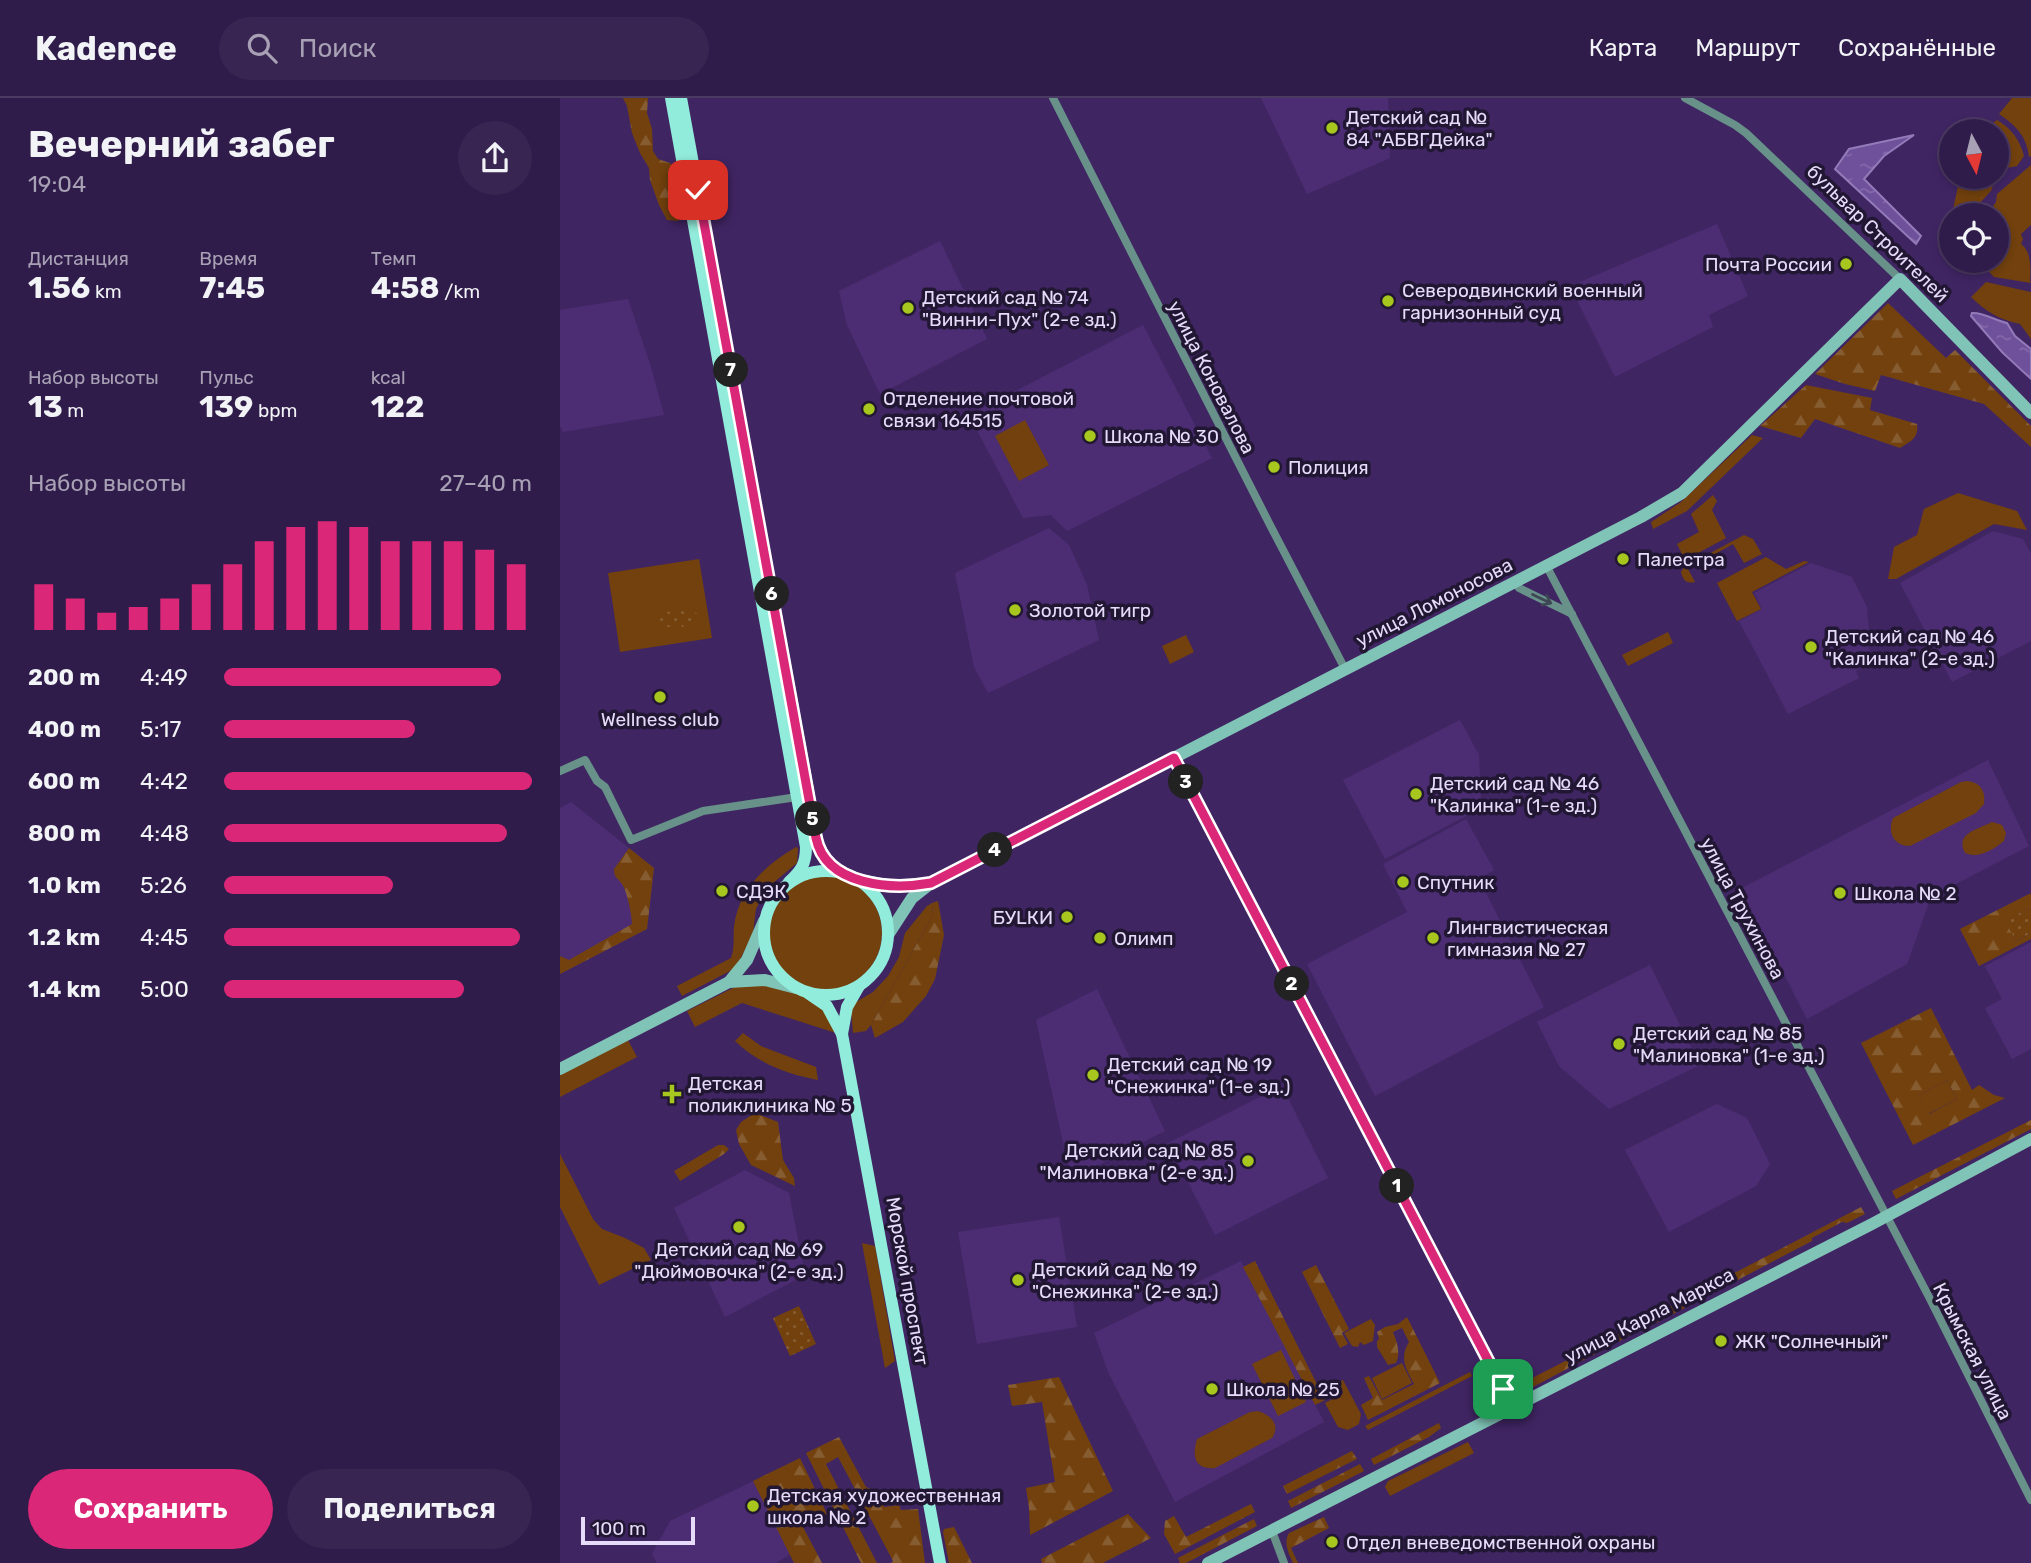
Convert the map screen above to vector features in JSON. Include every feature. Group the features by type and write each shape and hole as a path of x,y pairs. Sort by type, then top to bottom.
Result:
{"main road":[{"path":"671,98 803,796 819,848 826,860 839,872"},
{"path":"681,98 740,453"},
{"path":"803,796 806,858 803,869 772,900 764,921 764,944 770,961 781,976 827,1006 842,1034"},
{"path":"789,882 811,872 839,872 859,880 872,891 882,905 887,919 888,935 884,955 871,976 859,985 834,995 802,990"},
{"path":"842,1034 847,1007 859,985"},
{"name":"Морской проспект","path":"842,1034 940,1563"},
{"path":"930,1563 934,1536"}],"street":[{"name":"улица Коновалова","path":"1053,98 1345,669"},
{"name":"бульвар Строителей","path":"1685,98 1746,132 1900,279 2031,413"},
{"name":"улица Ломоносова","path":"931,883 1653,511 1682,493 1900,279"},
{"name":"улица Трухинова","path":"1546,565 1886,1216"},
{"path":"1515,582 1519,588 1572,614"},
{"path":"1174,758 1512,1407"},
{"path":"560,771 585,760 597,781 604,787 631,840 703,811 803,796"},
{"path":"859,880 892,886 931,883"},
{"path":"888,935 912,898 931,883"},
{"path":"560,1069 729,982 747,960 764,921"},
{"path":"729,982 765,980 802,990"},
{"name":"улица Карла Маркса","path":"1208,1563 2031,1139"},
{"name":"Крымская улица","path":"1886,1216 2031,1500"},
{"path":"1272,1531 1284,1563"}],"shaded area":[{"name":"Детский сад № 84 \"АБВГДейка\"","path":"1261,98 1388,98 1390,158 1307,194"},
{"path":"1717,224 1748,296 1709,315 1713,327 1615,377 1570,286"},
{"name":"Детский сад № 74 \"Винни-Пух\" (2-е зд.)","path":"940,241 987,339 880,394 847,325 839,291"},
{"path":"628,299 664,415 563,432 560,426 560,310"},
{"name":"Школа № 30","path":"1143,325 1212,458 1067,531 1051,515 1023,518 969,415"},
{"path":"1049,528 1069,545 1087,585 1099,640 988,693 974,667 955,573"},
{"path":"1993,531 2023,539 2031,554 2031,641 1952,682 1900,583"},
{"name":"Детский сад № 46 \"Калинка\" (2-е зд.)","path":"1811,563 1852,577 1867,607 1869,632 1862,636 1875,659 1856,671 1859,678 1788,714 1739,621 1762,609 1754,593"},
{"name":"Детский сад № 46 \"Калинка\" (1-е зд.)","path":"1460,720 1479,755 1481,808 1385,859 1343,780"},
{"name":"Школа № 2","path":"1988,760 2029,846 1931,897 1907,964 1807,1019 1740,889"},
{"path":"571,802 654,868 647,929 560,974 560,808"},
{"name":"Лингвистическая гимназия № 27","path":"1466,819 1494,870 1479,879 1544,1007 1375,1096 1307,964 1407,912 1383,864"},
{"path":"2031,942 2031,1049 2012,1059 1985,1008 2002,999 1985,966"},
{"name":"Детский сад № 85 \"Малиновка\" (1-е зд.)","path":"1650,965 1700,1065 1609,1109 1559,1066 1537,1022"},
{"name":"Детский сад № 19 \"Снежинка\" (1-е зд.)","path":"1097,989 1165,1131 1071,1179 1036,1020"},
{"name":"Детский сад № 85 \"Малиновка\" (2-е зд.)","path":"1282,1086 1328,1178 1215,1235 1168,1143"},
{"path":"1717,1104 1747,1118 1770,1164 1756,1186 1669,1232 1625,1150"},
{"name":"Детский сад № 69 \"Дюймовочка\" (2-е зд.)","path":"745,1170 789,1193 805,1275 725,1317 674,1208"},
{"name":"Детский сад № 19 \"Снежинка\" (2-е зд.)","path":"1059,1217 1077,1327 977,1344 958,1232"},
{"name":"Школа № 25","path":"1241,1261 1324,1422 1175,1502 1109,1374 1094,1333"},
{"name":"Детская художественная школа № 2","path":"795,1461 809,1491 789,1555 776,1563 657,1563 652,1554 670,1521"}],"green space":[{"path":"623,98 648,98 647,113 652,129 653,151 658,159 673,166 684,213 678,221 667,220 659,205 650,180 649,168 632,133"},
{"path":"2012,98 2031,98 2031,156 2029,157 2026,143 2019,132 2009,119 1999,114"},
{"path":"2009,129 2024,156 2017,166 2009,168"},
{"path":"2031,165 2031,225 2021,234 2021,244 2029,255 2031,283 1994,277 1990,273 2009,273 2009,203 1995,203 1997,194 2003,189 2009,189 2009,184"},
{"path":"1957,189 1992,189 1980,203 1954,203"},
{"path":"1986,282 2031,292 2031,339 2020,324 1993,314 1971,297"},
{"path":"1888,303 1946,358 1955,350 2031,426 2031,447 1984,404 1881,375 1875,391 1815,374"},
{"path":"1806,385 1872,398 1870,410 1917,424 1915,436 1900,448 1815,419 1801,438 1760,426"},
{"path":"1025,420 1049,465 1019,481 995,436"},
{"path":"1752,435 1763,438 1687,511 1653,529 1651,522 1681,502"},
{"path":"1958,493 2017,511 2027,530 1994,524 1896,579 1888,579 1894,547 1917,535 1924,509"},
{"path":"1713,495 1717,501 1712,510 1726,538 1685,560 1677,544 1699,532 1691,514"},
{"path":"1744,535 1753,539 1762,554 1744,563 1733,544 1688,569 1695,582 1687,582 1684,579 1681,572 1684,567"},
{"path":"1766,557 1786,569 1804,561 1809,562 1752,592 1761,609 1737,621 1717,583"},
{"path":"699,559 712,638 620,652 608,573"},
{"path":"690,609 702,617 691,626 678,629 660,627 658,616 670,611 672,613"},
{"path":"1668,632 1673,643 1628,666 1622,655"},
{"path":"1186,635 1194,652 1170,664 1162,646"},
{"path":"1967,781 1979,785 1984,795 1984,804 1976,813 1910,846 1900,844 1893,838 1893,818"},
{"path":"1992,822 2002,825 2006,833 2004,841 1980,854 1965,853 1965,837"},
{"path":"796,847 797,863 766,889 756,909 753,933 740,960 732,970 682,996 677,986 731,958 737,913 748,889 764,870"},
{"path":"629,848 654,868 647,929 560,974 560,956 569,960 632,924 626,892 615,876 614,869"},
{"path":"825,876 847,880 865,893 878,911 882,933 878,955 865,973 847,986 825,990 803,986 785,973 772,955 768,933 772,911 785,893 803,880"},
{"path":"2029,894 2031,907 2006,921 2016,941 2031,933 2031,939 1979,966 1960,929"},
{"path":"938,901 944,935 935,979 926,996 903,1022 875,1038 871,1025 933,915 932,903"},
{"path":"932,903 933,915 871,1025 866,1031 853,1033 851,1011 856,1002 873,992 888,976 899,957 905,933"},
{"path":"2031,907 2031,933 2016,941 2005,921"},
{"path":"753,984 792,991 810,998 827,1013 839,1034 742,1003 695,1027 687,1011 735,987"},
{"path":"1931,1008 1972,1090 1979,1085 1994,1095 2005,1098 1913,1145 1861,1043","holes":["1947,1080 1957,1099 1929,1114 1919,1095"]},
{"path":"743,1033 761,1046 816,1067 818,1080 784,1071 753,1056 735,1041"},
{"path":"628,1040 637,1057 560,1097 560,1075"},
{"path":"1947,1080 1957,1099 1928,1114 1919,1095"},
{"path":"755,1113 778,1122 783,1160 794,1178 795,1186 751,1165 739,1144 736,1130 741,1122"},
{"path":"2031,1120 2031,1129 1896,1199 1892,1191"},
{"path":"718,1145 729,1149 680,1181 674,1171"},
{"path":"560,1154 593,1219 602,1229 644,1248 651,1260 599,1285 560,1207"},
{"path":"1861,1207 1865,1214 1847,1223 1842,1222 1812,1238 1812,1241 1652,1325 1648,1318"},
{"path":"862,1243 875,1246 895,1361 885,1368"},
{"path":"1255,1261 1325,1400 1315,1405 1243,1267"},
{"path":"1316,1265 1349,1329 1342,1333 1348,1344 1340,1348 1302,1272"},
{"path":"799,1306 816,1344 790,1356 773,1318"},
{"path":"1407,1317 1440,1383 1368,1420 1361,1405 1373,1398 1364,1378 1369,1376 1382,1400 1414,1384 1405,1363 1404,1353 1409,1342 1402,1328 1393,1332 1398,1351 1396,1363 1388,1365 1377,1347 1377,1332 1398,1324"},
{"path":"1371,1319 1375,1325 1373,1341 1364,1345 1360,1342 1358,1347 1352,1346 1344,1333"},
{"path":"1639,1323 1642,1329 1520,1394 1511,1394 1509,1390"},
{"path":"1281,1350 1306,1402 1278,1416 1252,1364"},
{"path":"1402,1363 1412,1383 1382,1399 1372,1378"},
{"path":"1470,1372 1472,1376 1368,1430 1365,1426"},
{"path":"1059,1377 1113,1491 1030,1535 1026,1488 1055,1482 1042,1402 1012,1406 1008,1385"},
{"path":"1343,1380 1361,1414 1359,1424 1348,1430 1338,1427 1325,1403 1343,1393 1339,1382"},
{"path":"1258,1411 1267,1415 1275,1424 1272,1438 1215,1468 1203,1467 1196,1461 1197,1439 1250,1412"},
{"path":"1439,1423 1441,1428 1429,1437 1374,1465 1371,1459"},
{"path":"839,1437 866,1487 880,1493 884,1507 899,1505 901,1510 918,1509 925,1563 891,1563 893,1561 838,1457 826,1464 877,1563 861,1563 806,1453"},
{"path":"1468,1442 1474,1453 1390,1496 1385,1487 1388,1481"},
{"path":"1352,1451 1357,1459 1287,1494 1283,1486"},
{"path":"800,1458 827,1514 803,1527 822,1563 794,1563 753,1481"},
{"path":"1360,1464 1364,1471 1291,1508 1288,1501"},
{"path":"1251,1504 1255,1512 1175,1554 1164,1534 1165,1521 1174,1516 1186,1537"},
{"path":"1128,1514 1151,1538 1103,1563 1042,1563 1041,1559"},
{"path":"1324,1517 1329,1528 1291,1548 1298,1563 1293,1563 1287,1545 1289,1533"},
{"path":"1254,1519 1257,1526 1186,1563 1180,1563 1178,1558"},
{"path":"954,1527 972,1563 949,1563 943,1532 944,1529"}],"water":[{"path":"1914,135 1884,156 1864,179 1921,236 1916,244 1835,169 1849,149"},
{"path":"1972,313 2007,323 2015,336 2031,349 2031,379 2002,352 1971,316"}],"place":[{"name":"Детский сад № 84 \"АБВГДейка\"","path":"1332,128"},
{"name":"Почта России","path":"1846,264"},
{"name":"Северодвинский военный гарнизонный суд","path":"1388,301"},
{"name":"Детский сад № 74 \"Винни-Пух\" (2-е зд.)","path":"908,308"},
{"name":"Отделение почтовой связи 164515","path":"869,409"},
{"name":"Школа № 30","path":"1090,436"},
{"name":"Полиция","path":"1274,467"},
{"name":"Палестра","path":"1623,559"},
{"name":"Золотой тигр","path":"1015,610"},
{"name":"Детский сад № 46 \"Калинка\" (2-е зд.)","path":"1811,647"},
{"name":"Wellness club","path":"660,697"},
{"name":"Детский сад № 46 \"Калинка\" (1-е зд.)","path":"1416,794"},
{"name":"Спутник","path":"1403,882"},
{"name":"СДЭК","path":"722,891"},
{"name":"Школа № 2","path":"1840,893"},
{"name":"БУLКИ","path":"1067,917"},
{"name":"Олимп","path":"1100,938"},
{"name":"Лингвистическая гимназия № 27","path":"1433,938"},
{"name":"Детский сад № 85 \"Малиновка\" (1-е зд.)","path":"1619,1044"},
{"name":"Детский сад № 19 \"Снежинка\" (1-е зд.)","path":"1093,1075"},
{"name":"Детская поликлиника № 5","path":"672,1094"},
{"name":"Детский сад № 85 \"Малиновка\" (2-е зд.)","path":"1248,1161"},
{"name":"Детский сад № 69 \"Дюймовочка\" (2-е зд.)","path":"739,1227"},
{"name":"Детский сад № 19 \"Снежинка\" (2-е зд.)","path":"1018,1280"},
{"name":"ЖК \"Солнечный\"","path":"1721,1341"},
{"name":"Школа № 25","path":"1212,1389"},
{"name":"Детская художественная школа № 2","path":"753,1506"},
{"name":"Отдел вневедомственной охраны","path":"1332,1542"}],"route":[{"path":"698,190 816,838 826,860 839,872 884,886 917,886 931,883 1174,758 1503,1389"}]}
